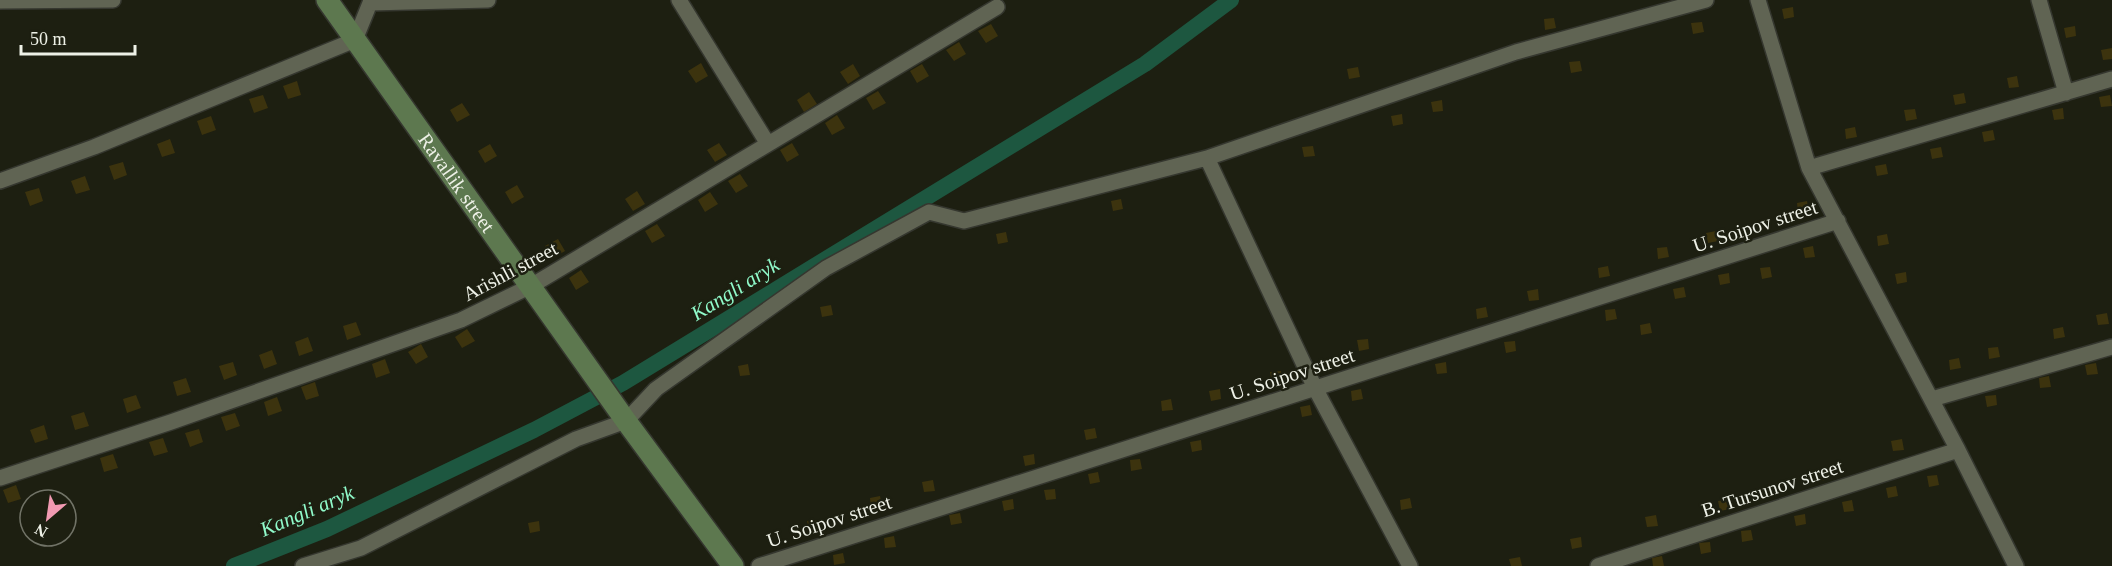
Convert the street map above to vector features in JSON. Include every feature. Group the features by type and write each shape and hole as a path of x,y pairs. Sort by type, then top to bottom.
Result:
{"street":[{"path":"0,1 113,0"},
{"name":"Ravallik street","path":"327,0 623,417 733,566"},
{"path":"0,181 94,147 355,40 370,3 488,0"},
{"path":"679,0 768,144"},
{"path":"303,566 361,548 623,417 656,389 826,268 929,212 964,221 1207,158 1516,52 1706,0"},
{"path":"1758,0 1809,168 1932,399 2016,566"},
{"path":"2039,0 2066,93"},
{"name":"Arishli street","path":"0,478 171,422 461,320 531,286 997,7"},
{"name":"U. Soipov street","path":"1809,168 2112,79"},
{"path":"1207,158 1315,388 1410,566"},
{"name":"U. Soipov street","path":"759,566 1838,221"},
{"path":"1932,399 2112,347"},
{"name":"B. Tursunov street","path":"1598,566 1958,450"}],"building":[{"path":"1793,7 1794,17 1784,19 1782,9"},
{"path":"1554,18 1556,28 1545,30 1544,19"},
{"path":"1702,22 1704,32 1693,34 1691,23"},
{"path":"991,24 998,36 986,43 978,31"},
{"path":"2075,26 2076,36 2066,38 2064,28"},
{"path":"959,42 966,54 954,61 946,50"},
{"path":"2112,48 2112,59 2103,60 2101,50"},
{"path":"1580,61 1582,71 1571,73 1569,62"},
{"path":"701,63 708,76 696,83 688,71"},
{"path":"853,64 860,76 848,84 840,72"},
{"path":"922,64 929,76 917,83 910,71"},
{"path":"1358,67 1360,77 1349,79 1347,69"},
{"path":"2017,76 2019,87 2009,88 2007,78"},
{"path":"297,81 301,95 288,99 283,86"},
{"path":"878,91 886,103 873,110 866,98"},
{"path":"809,92 817,104 804,112 797,100"},
{"path":"1964,93 1966,103 1955,105 1953,95"},
{"path":"263,95 268,108 254,113 249,99"},
{"path":"2110,95 2112,106 2101,107 2099,97"},
{"path":"1442,100 1443,111 1433,112 1431,102"},
{"path":"462,103 470,115 457,122 450,110"},
{"path":"2063,108 2064,119 2054,120 2052,110"},
{"path":"1915,109 1917,119 1906,121 1904,110"},
{"path":"1402,114 1403,124 1393,126 1391,116"},
{"path":"837,115 845,128 832,135 825,123"},
{"path":"211,116 216,130 202,135 197,121"},
{"path":"1855,127 1857,137 1846,139 1845,129"},
{"path":"1993,130 1995,140 1984,142 1982,132"},
{"path":"170,139 175,153 162,157 157,144"},
{"path":"719,143 727,155 715,162 707,150"},
{"path":"792,143 799,155 787,162 780,150"},
{"path":"490,144 497,156 485,163 478,151"},
{"path":"1313,146 1315,156 1304,157 1302,147"},
{"path":"1941,147 1943,157 1932,159 1930,149"},
{"path":"123,162 127,175 114,180 109,166"},
{"path":"1886,164 1888,174 1877,176 1875,166"},
{"path":"740,174 748,186 736,193 728,181"},
{"path":"85,176 90,190 76,194 71,181"},
{"path":"517,185 524,197 512,204 505,192"},
{"path":"39,188 43,201 30,206 25,192"},
{"path":"637,191 645,204 633,211 625,199"},
{"path":"710,192 718,204 705,212 698,200"},
{"path":"1121,199 1123,209 1113,211 1111,201"},
{"path":"1807,201 1809,211 1798,213 1797,203"},
{"path":"657,224 665,236 652,243 645,231"},
{"path":"1716,231 1718,241 1708,243 1706,233"},
{"path":"1006,232 1008,242 998,244 996,234"},
{"path":"1887,234 1889,244 1878,246 1877,236"},
{"path":"558,239 565,251 553,258 545,246"},
{"path":"1813,246 1815,257 1805,258 1803,248"},
{"path":"1667,247 1669,257 1658,259 1657,248"},
{"path":"1608,266 1610,276 1599,278 1598,268"},
{"path":"1770,267 1772,277 1762,279 1760,268"},
{"path":"581,270 589,282 576,290 569,278"},
{"path":"1906,272 1907,282 1897,284 1895,274"},
{"path":"1729,273 1730,283 1720,285 1718,275"},
{"path":"1684,287 1686,297 1675,299 1673,289"},
{"path":"1538,289 1539,300 1529,301 1527,291"},
{"path":"831,305 833,315 822,317 820,307"},
{"path":"1486,307 1488,317 1477,319 1476,309"},
{"path":"1615,309 1617,319 1606,321 1605,310"},
{"path":"2107,313 2109,324 2098,325 2096,315"},
{"path":"356,322 361,335 347,340 343,326"},
{"path":"1650,323 1652,333 1641,335 1640,325"},
{"path":"2063,327 2065,337 2054,339 2053,329"},
{"path":"467,329 475,341 462,348 455,337"},
{"path":"308,337 313,351 299,356 295,342"},
{"path":"1368,339 1369,349 1359,351 1357,340"},
{"path":"1515,341 1516,351 1506,353 1504,342"},
{"path":"421,344 428,357 416,364 408,352"},
{"path":"1998,347 2000,357 1989,359 1988,348"},
{"path":"272,350 277,364 264,369 259,355"},
{"path":"1959,358 1961,368 1950,370 1949,360"},
{"path":"385,359 390,373 376,378 372,364"},
{"path":"233,362 237,375 224,380 219,366"},
{"path":"1446,362 1447,373 1437,374 1435,364"},
{"path":"2096,363 2098,374 2087,375 2085,365"},
{"path":"748,364 750,375 740,376 738,366"},
{"path":"1281,371 1282,381 1272,383 1270,372"},
{"path":"2049,376 2051,387 2040,388 2039,378"},
{"path":"186,378 191,392 177,396 173,382"},
{"path":"315,382 319,396 306,400 301,387"},
{"path":"1220,389 1221,399 1211,401 1209,391"},
{"path":"1361,389 1363,399 1352,401 1351,391"},
{"path":"136,395 141,408 127,413 123,399"},
{"path":"1996,395 1997,405 1987,407 1985,396"},
{"path":"277,397 282,411 268,416 264,402"},
{"path":"1171,399 1173,410 1162,411 1161,401"},
{"path":"1310,405 1312,415 1302,417 1300,407"},
{"path":"84,412 89,426 75,430 71,416"},
{"path":"235,413 240,426 226,431 221,417"},
{"path":"44,425 48,439 35,443 30,430"},
{"path":"1095,428 1097,438 1086,440 1084,430"},
{"path":"199,429 203,442 190,447 185,433"},
{"path":"163,438 168,452 154,456 149,442"},
{"path":"1902,439 1904,450 1893,451 1891,441"},
{"path":"1201,440 1202,450 1192,452 1190,442"},
{"path":"113,454 118,468 104,472 100,458"},
{"path":"1034,454 1035,464 1025,466 1023,456"},
{"path":"1140,459 1142,469 1131,471 1130,460"},
{"path":"1823,470 1825,480 1815,482 1813,472"},
{"path":"1098,472 1100,482 1090,484 1088,474"},
{"path":"1937,475 1939,485 1929,487 1927,476"},
{"path":"933,480 935,491 924,492 922,482"},
{"path":"1778,483 1780,494 1769,495 1767,485"},
{"path":"16,485 18,500 8,503 3,490"},
{"path":"1896,486 1898,496 1888,498 1886,488"},
{"path":"1055,489 1056,499 1046,500 1044,490"},
{"path":"880,496 882,506 871,508 870,498"},
{"path":"1410,498 1412,508 1401,510 1400,500"},
{"path":"1013,499 1014,509 1004,511 1002,501"},
{"path":"1729,499 1730,509 1720,511 1718,501"},
{"path":"1852,500 1854,511 1844,512 1842,502"},
{"path":"960,513 962,523 951,525 949,515"},
{"path":"1805,514 1806,524 1796,526 1794,516"},
{"path":"1656,515 1658,526 1647,527 1645,517"},
{"path":"817,520 819,530 809,532 807,521"},
{"path":"539,521 540,531 530,533 528,523"},
{"path":"1751,530 1753,540 1742,542 1741,531"},
{"path":"894,536 896,547 885,548 884,538"},
{"path":"1581,537 1582,547 1572,549 1570,539"},
{"path":"1710,542 1711,552 1701,554 1699,543"},
{"path":"843,553 845,563 834,565 833,555"},
{"path":"1662,556 1664,566 1653,566 1652,558"},
{"path":"1520,557 1522,566 1511,566 1509,559"}],"waterway":[{"name":"Kangli aryk","path":"234,566 327,529 534,430 623,383 1145,64 1231,0"}]}
